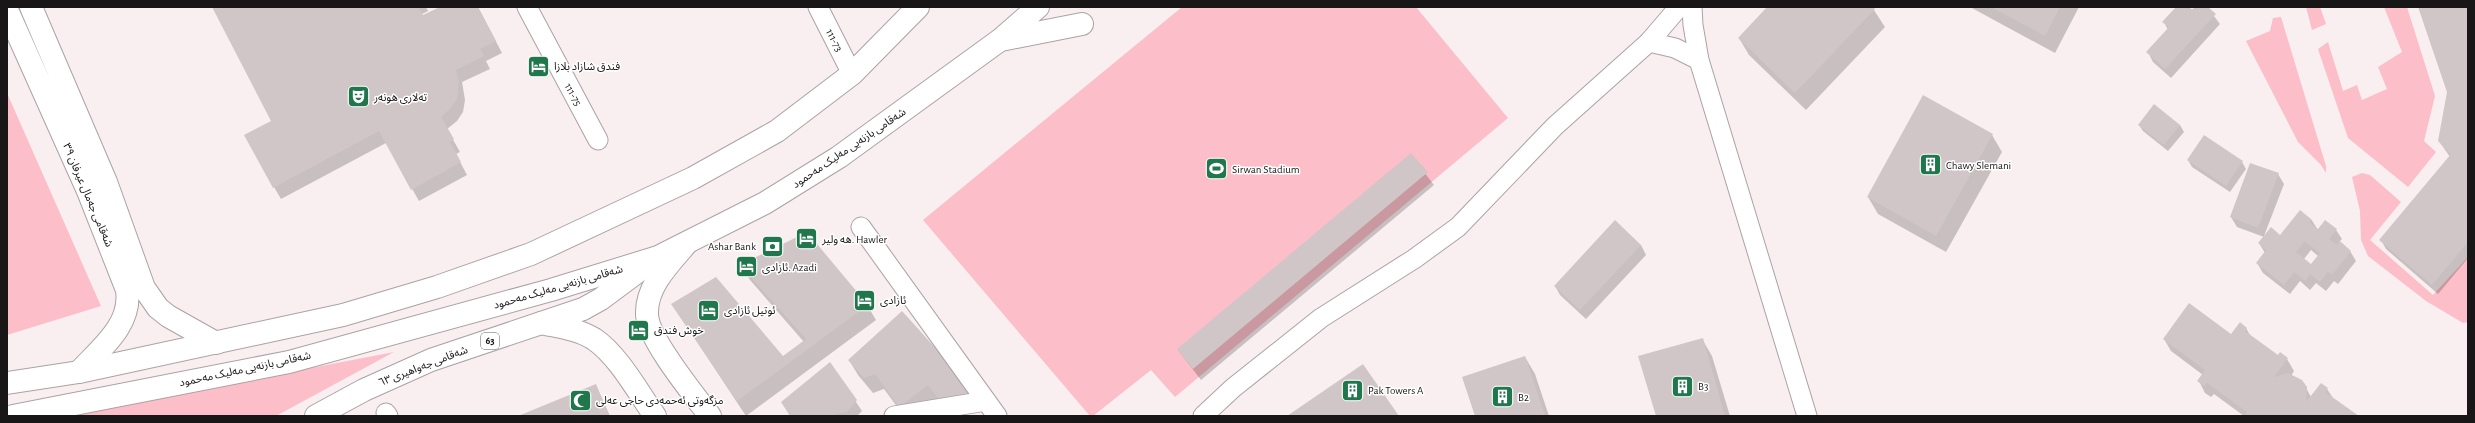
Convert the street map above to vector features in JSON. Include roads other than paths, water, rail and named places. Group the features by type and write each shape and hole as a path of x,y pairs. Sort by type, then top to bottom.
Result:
{"main road":[{"name":"شەقامی جەمال عیرفان ٣٩","path":"31,7 106,182 144,288 158,308 168,316 216,343"},
{"path":"7,383 79,372 356,311 451,283 531,254 594,226 737,155 777,131 852,74 917,7"},
{"name":"شەقامی بازنەیی مەلیک مەحمود","path":"13,416 289,362 551,290 658,257 765,204 839,157 1000,40 1038,7"},
{"name":"شەقامی جەمال عیرفان ٣٩","path":"7,10 88,191 127,290 128,307 122,324 79,372"},
{"path":"1000,40 1082,24"},
{"path":"687,243 658,278 651,294 647,315 669,362 710,416"},
{"name":"شەقامی جەواهیری ٦٣","path":"316,416 364,390 424,363 583,309 601,299 658,257"},
{"path":"541,323 571,329 594,339 609,352 655,416"}],"street":[{"name":"111-75","path":"527,7 598,140"},
{"name":"111-73","path":"818,7 852,74"},
{"path":"1203,416 1238,383 1321,318 1420,255 1458,226 1555,126 1649,42 1679,7"},
{"path":"1692,7 1693,25 1699,60 1807,416"},
{"path":"1649,42 1675,48 1699,60"},
{"path":"861,227 992,408"},
{"path":"894,416 992,408"}],"place":[{"name":"فندق شازاد بلازا","path":"539,66"},
{"name":"تەلاری هونەر","path":"358,97"},
{"name":"Chawy Slemani","path":"1930,165"},
{"name":"Sirwan Stadium","path":"1216,169"},
{"name":"هه ولير. Hawler","path":"806,239"},
{"name":"Ashar Bank","path":"772,246"},
{"name":"ئازادى. Azadi","path":"747,267"},
{"name":"ئازادی","path":"864,300"},
{"name":"ئوتیل ئازادی","path":"709,310"},
{"name":"خوش فندق","path":"638,330"},
{"name":"B3","path":"1682,386"},
{"name":"Pak Towers A","path":"1353,390"},
{"name":"B2","path":"1503,397"},
{"name":"مزگەوتی ئەحمەدی حاجی عەلی","path":"580,400"}]}
